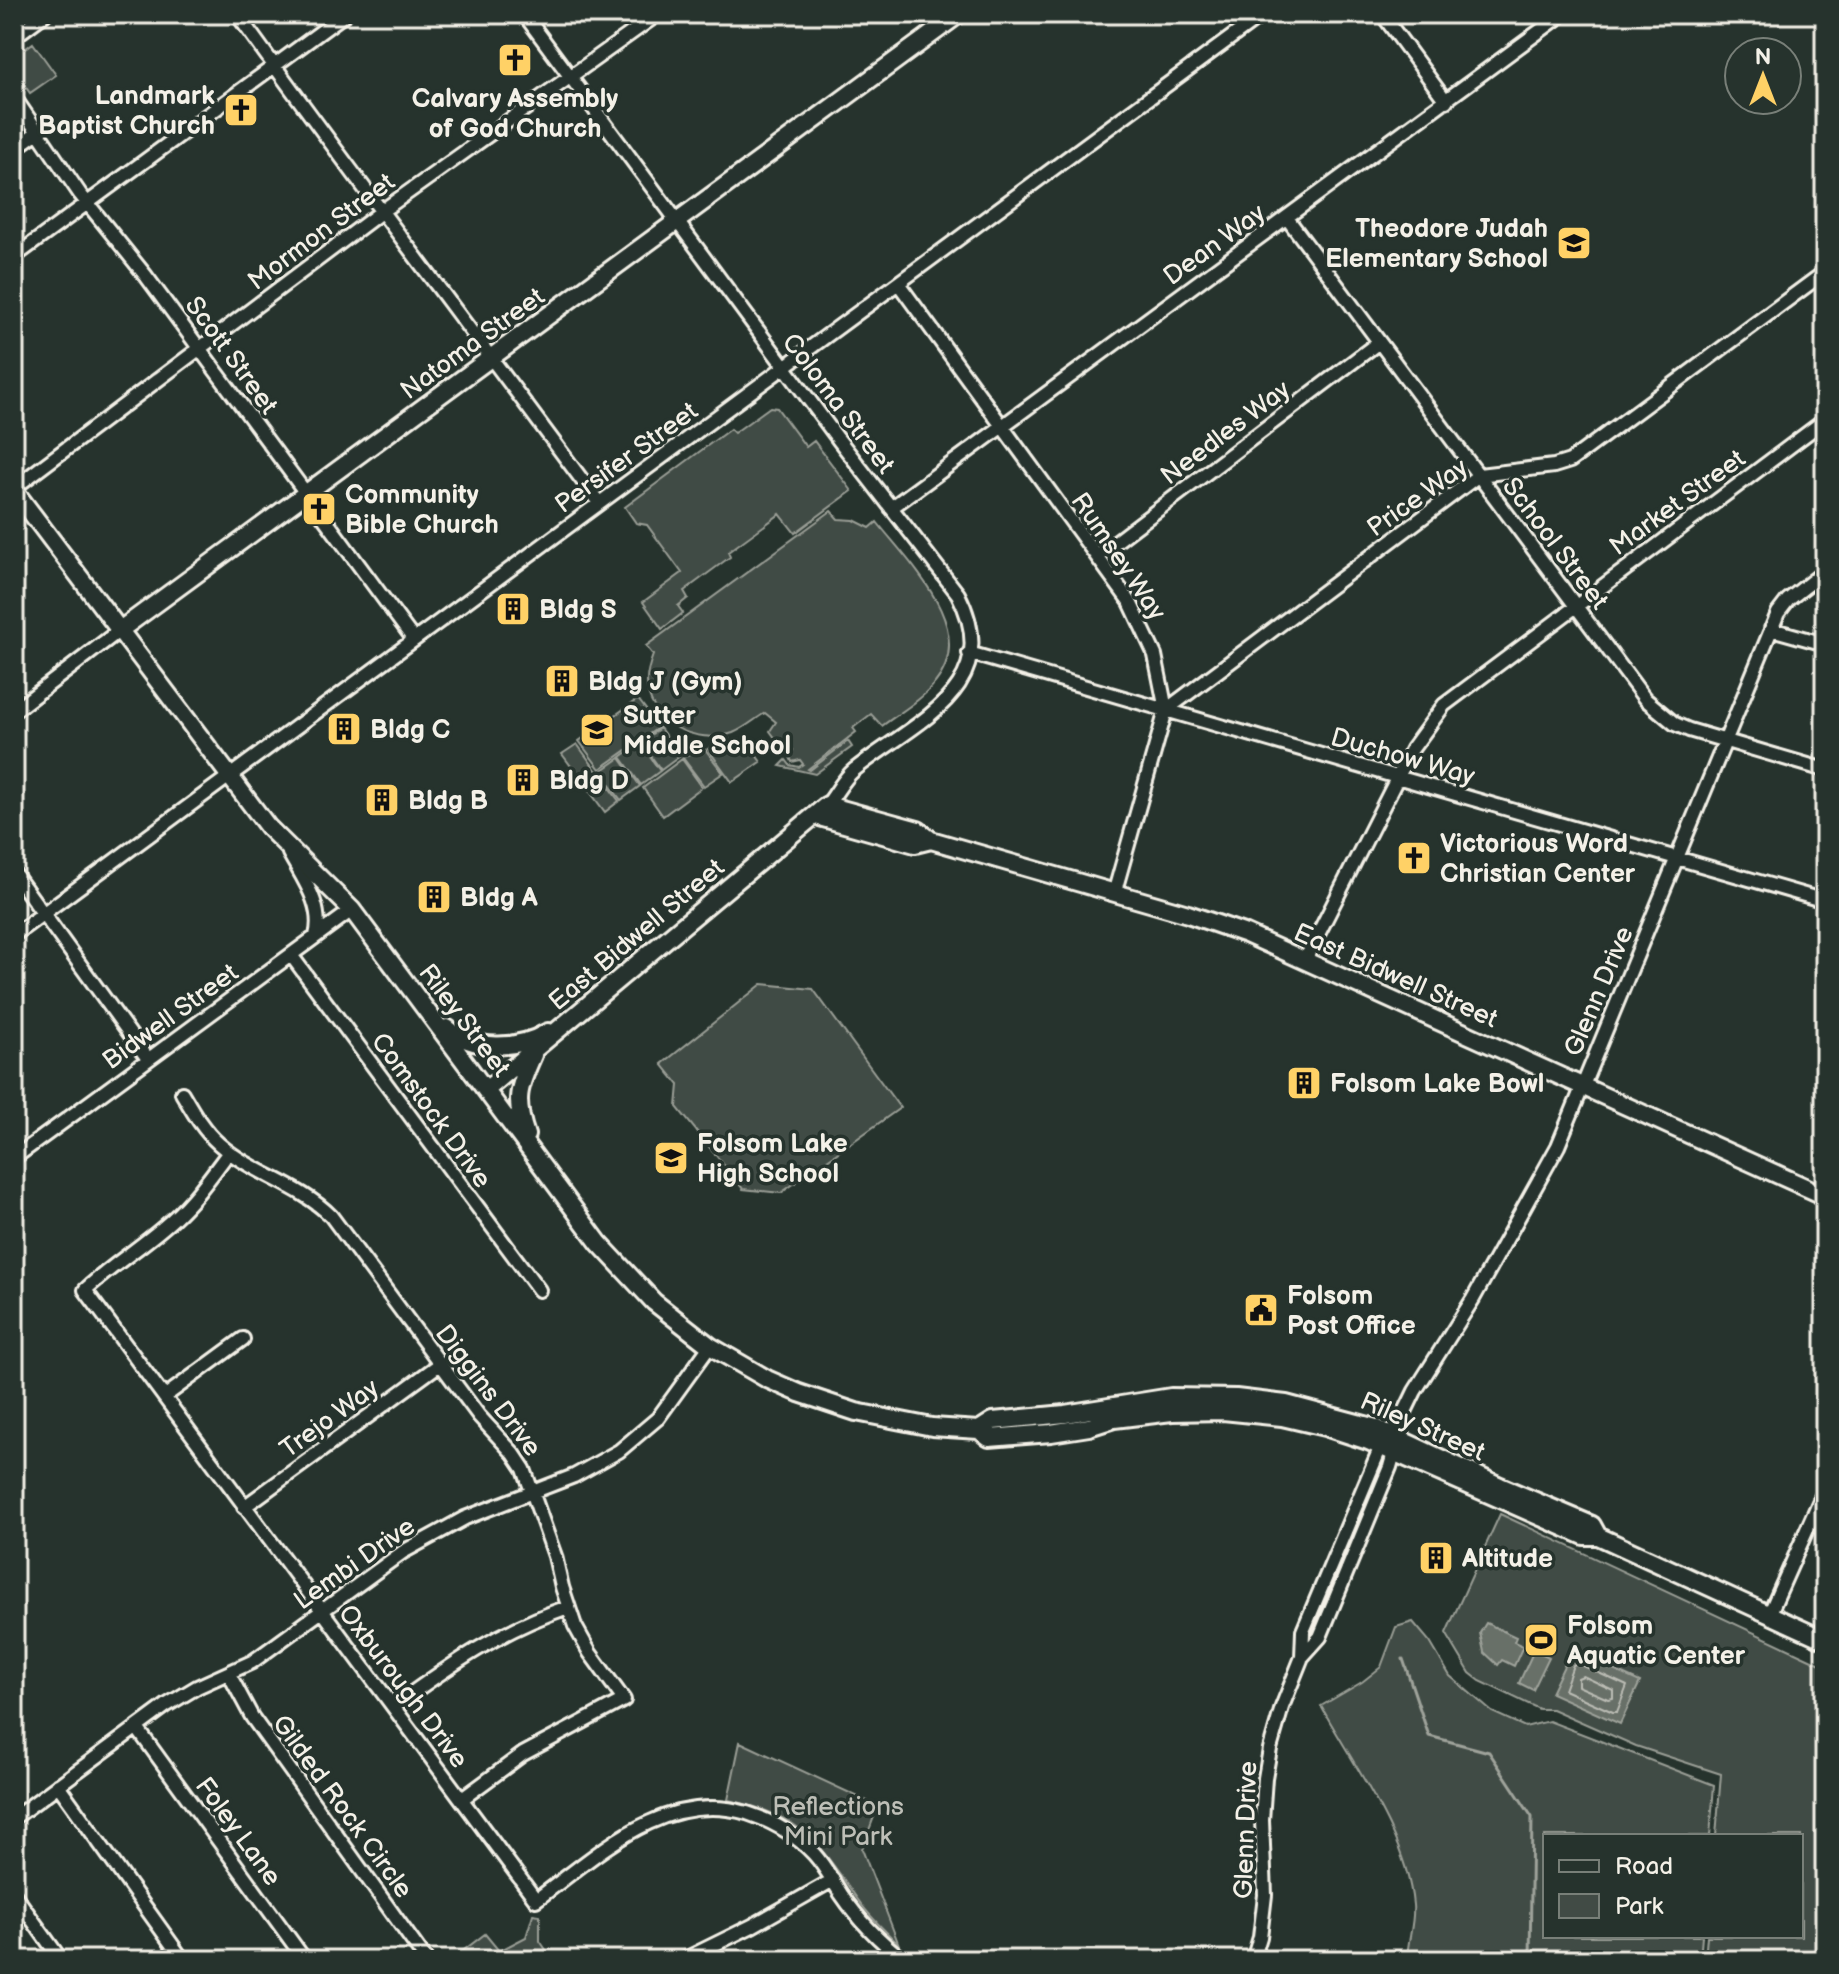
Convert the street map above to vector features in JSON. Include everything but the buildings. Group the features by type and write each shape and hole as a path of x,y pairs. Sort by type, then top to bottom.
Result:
{"main road":[{"name":"Natoma Street","path":"120,630 959,14"},
{"name":"Riley Street","path":"14,489 227,775 286,846 352,910 621,1269 663,1309 710,1346 767,1379 831,1405 900,1422 979,1430 989,1438 1089,1427 1146,1414 1223,1411 1282,1417 1391,1440"},
{"name":"East Bidwell Street","path":"486,1090 822,810 915,844 931,840 1220,924 1825,1196"},
{"path":"425,1007 460,1039 483,1046 507,1045 542,1036 574,1017"},
{"path":"531,1150 517,1103 519,1086 535,1049"},
{"name":"Riley Street","path":"979,1430 993,1421 1171,1397 1236,1398 1317,1410 1366,1424 1391,1440 1584,1536 1598,1536 1825,1640"},
{"path":"1013,1437 1023,1428 1079,1420 1096,1409"}],"street":[{"path":"14,37 45,14"},
{"path":"237,14 599,503"},
{"path":"14,257 345,14"},
{"name":"Coloma Street","path":"524,14 784,367 958,594 966,611 970,630 969,653 961,679 946,703 851,772 822,810"},
{"name":"Mormon Street","path":"14,489 381,212 658,14"},
{"name":"Persifer Street","path":"14,935 1263,14"},
{"path":"1382,14 1446,101"},
{"name":"Dean Way","path":"891,508 1563,14"},
{"name":"Scott Street","path":"14,97 86,202 200,349 414,640"},
{"path":"14,149 39,131"},
{"name":"School Street","path":"1287,218 1656,710 1689,730 1825,770"},
{"name":"Price Way","path":"1166,710 1479,475 1554,466 1570,461 1825,272"},
{"name":"Rumsey Way","path":"898,283 1130,602 1155,655 1166,710 1114,894"},
{"name":"Needles Way","path":"1097,556 1379,342"},
{"name":"Market Street","path":"1305,960 1421,734 1444,705 1825,420"},
{"name":"Glenn Drive","path":"1253,1960 1264,1915 1262,1807 1268,1763 1282,1707 1302,1657 1303,1631 1415,1391 1473,1299 1558,1146 1627,985 1771,629 1788,600 1825,571"},
{"path":"1771,629 1825,644"},
{"name":"Natoma Street","path":"14,711 120,630"},
{"name":"Duchow Way","path":"969,653 1825,901"},
{"path":"286,846 317,907 319,922 316,936"},
{"path":"14,873 148,1059"},
{"name":"Bidwell Street","path":"14,1158 352,910"},
{"name":"Comstock Drive","path":"291,955 539,1290"},
{"name":"Diggins Drive","path":"182,1093 208,1133 229,1152 305,1194 338,1224 479,1416 514,1454 533,1490 568,1607 585,1644 624,1700 523,1754 462,1799"},
{"name":"Oxburough Drive","path":"229,1152 188,1205 85,1290 536,1900 637,1827 664,1815 701,1808 738,1811 774,1823 804,1844 872,1933 904,1960"},
{"path":"164,1397 243,1339"},
{"name":"Lembi Drive","path":"14,1818 181,1696 252,1662 403,1552 490,1507 597,1465 640,1435 675,1398 710,1346"},
{"name":"Trejo Way","path":"244,1507 440,1364"},
{"name":"Glenn Drive","path":"1302,1657 1320,1637 1391,1440"},
{"path":"1769,1615 1825,1489"},
{"path":"1320,1637 1317,1619 1329,1589 1330,1582 1326,1577"},
{"path":"394,1706 487,1642 513,1628 568,1607"},
{"name":"Gilded Rock Circle","path":"229,1674 252,1717 426,1960"},
{"name":"Foley Lane","path":"137,1728 305,1960"},
{"path":"58,1785 183,1960"},
{"path":"683,1960 752,1926 833,1880"},
{"path":"14,1894 61,1960"}],"green space":[{"path":"33,43 56,75 30,93 14,71 14,57"},
{"path":"770,407 777,408 806,447 814,441 852,491 795,533 780,514 728,552 730,557 684,591 688,598 678,606 683,613 662,629 643,602 682,573 647,525 636,523 625,507 730,429 734,433"},
{"path":"831,511 838,519 854,520 870,528 877,522 934,598 944,619 949,641 946,662 935,683 917,701 882,726 871,714 853,728 856,732 808,769 848,741 852,747 815,774 780,766 786,760 790,765 799,767 803,764 800,760 792,762 789,754 793,750 790,747 785,751 770,731 776,722 765,713 733,733 719,736 690,733 664,719 649,695 647,677 653,655 646,646"},
{"path":"638,699 659,727 600,769 579,741"},
{"path":"660,728 680,756 661,770 641,742"},
{"path":"727,736 737,751 748,744 761,762 732,782 708,749"},
{"path":"640,743 660,771 641,785 621,757"},
{"path":"577,744 619,801 605,812 562,754"},
{"path":"702,745 723,773 704,786 683,758"},
{"path":"620,758 640,786 621,800 600,772"},
{"path":"682,759 702,787 663,816 643,788"},
{"path":"762,984 813,989 900,1108 781,1193 743,1189 677,1107 679,1085 662,1064"},
{"path":"1500,1514 1825,1666 1825,1960 1705,1960 1707,1938 1803,1938 1803,1834 1716,1834 1721,1774 1636,1746 1552,1709 1539,1709 1480,1681 1470,1673 1446,1633"},
{"path":"1413,1622 1430,1642 1450,1676 1492,1712 1525,1727 1549,1721 1714,1785 1710,1834 1543,1834 1543,1938 1702,1938 1700,1960 1407,1960 1413,1905 1401,1854 1377,1802 1321,1706 1381,1667 1396,1627"},
{"name":"Reflections Mini Park","path":"740,1742 878,1806 862,1849 899,1945 865,1910 808,1836 776,1815 728,1800"},
{"path":"533,1914 540,1915 540,1941 553,1960 451,1960 485,1934 499,1951 526,1937"}],"water":[{"path":"1486,1623 1516,1637 1514,1642 1523,1646 1514,1666 1502,1660 1498,1665 1484,1652 1480,1633"},
{"path":"1534,1650 1549,1657 1533,1690 1519,1683"},
{"path":"1571,1651 1640,1682 1620,1724 1551,1693"}],"waterway":[{"path":"1403,1659 1429,1736 1489,1752 1532,1817 1530,1960"}],"place":[{"name":"Calvary Assembly of God Church","path":"515,60"},
{"name":"Landmark Baptist Church","path":"241,110"},
{"name":"Theodore Judah Elementary School","path":"1574,243"},
{"name":"Community Bible Church","path":"319,509"},
{"name":"Bldg S","path":"513,609"},
{"name":"Bldg J (Gym)","path":"562,681"},
{"name":"Bldg C","path":"344,729"},
{"name":"Sutter Middle School","path":"597,730"},
{"name":"Bldg D","path":"523,780"},
{"name":"Bldg B","path":"382,800"},
{"name":"Victorious Word Christian Center","path":"1414,858"},
{"name":"Bldg A","path":"434,897"},
{"name":"Folsom Lake Bowl","path":"1304,1083"},
{"name":"Folsom Lake High School","path":"671,1158"},
{"name":"Folsom Post Office","path":"1261,1310"},
{"name":"Altitude","path":"1436,1558"},
{"name":"Folsom Aquatic Center","path":"1541,1640"}]}
